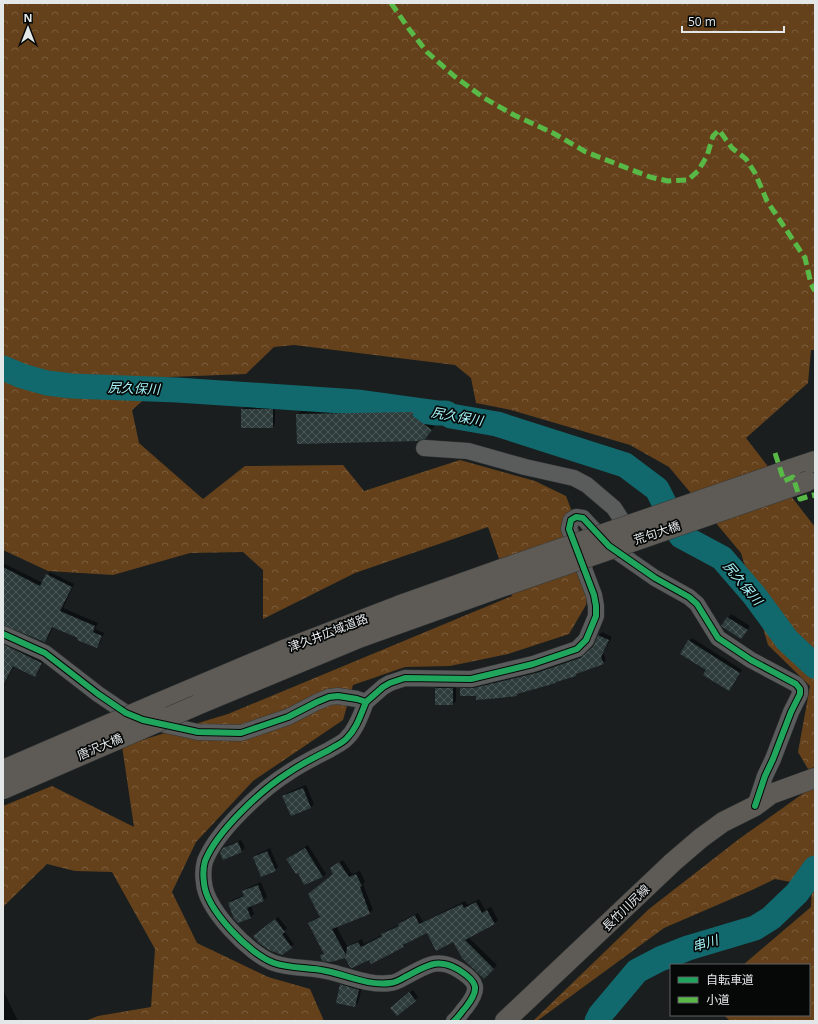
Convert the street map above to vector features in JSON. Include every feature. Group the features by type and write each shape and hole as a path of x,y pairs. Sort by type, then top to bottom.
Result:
{"main road":[{"name":"荒句大橋","path":"505,577 815,461"},
{"name":"荒句大橋","path":"505,577 811,480"},
{"name":"津久井広域道路","path":"156,704 257,661 375,614 505,577"},
{"name":"津久井広域道路","path":"197,705 505,577"},
{"name":"唐沢大橋","path":"3,770 156,704"},
{"name":"唐沢大橋","path":"3,789 197,705"},
{"path":"767,801 815,778"},
{"path":"767,801 815,789"},
{"name":"長竹川尻線","path":"505,1021 687,850 723,822 767,801"}],"street":[{"path":"424,448 468,450 525,467 574,478 587,485 614,508 623,522 627,535 629,561"},
{"path":"454,1021 473,998 476,990 475,983 461,971 445,963 432,964 391,983 376,984 325,971 296,968 272,963 250,948 233,933 208,900 205,891 203,871 205,861 221,835 262,791 289,772 347,739 355,728 366,702 383,687 405,678 471,678 533,664 577,648 586,640 596,616 596,606 569,529 570,522 574,518 579,517 586,519 609,546 655,578 689,597 697,604 718,638 751,660 796,684 800,689 800,694 788,719 781,741 765,776 767,801"},
{"path":"3,634 46,653 98,694 126,713 142,720 198,732 241,734 288,717 329,697 338,696 366,702"}],"green space":[{"path":"3,3 815,3 815,350 811,350 808,383 746,438 815,527 815,767 808,769 798,752 810,686 768,645 741,553 669,467 630,445 511,410 476,403 471,378 455,365 294,345 274,347 246,374 170,377 132,410 139,443 203,499 245,466 343,465 364,491 460,460 535,481 566,496 593,567 586,605 569,634 508,654 450,666 405,667 353,685 343,720 253,781 196,842 172,892 197,943 268,977 310,989 324,1021 85,1021 98,1016 151,1007 155,949 112,872 75,871 47,864 3,907 3,806 52,786 134,827 122,746 228,714 512,596 488,527 355,573 263,619 263,570 243,552 190,553 113,575 48,571 3,550"},
{"path":"815,785 815,1021 730,1021 725,1016 810,1016 810,964 744,964 811,907 812,886 775,879 664,928 537,1021 533,1021 649,909 739,839"}],"building":[{"path":"241,409 273,409 273,428 241,428"},
{"path":"413,412 413,416 432,430 425,439 418,441 297,444 296,414"},
{"path":"3,567 40,586 46,574 72,587 60,611 95,626 93,632 102,636 97,648 77,640 78,638 52,627 45,642 3,625"},
{"path":"727,617 748,630 741,639 721,626"},
{"path":"598,635 609,640 601,657 604,664 556,683 517,694 517,696 476,700 476,696 460,696 460,688 473,688 536,673 580,658 593,647"},
{"path":"688,640 740,673 729,691 703,675 706,670 680,654"},
{"path":"3,644 42,663 35,677 13,666 3,686"},
{"path":"435,688 453,688 453,705 435,705"},
{"path":"303,788 311,808 291,816 282,796"},
{"path":"238,842 242,852 223,860 220,853 223,848"},
{"path":"305,848 323,877 304,885 298,873 296,874 286,859"},
{"path":"267,851 276,871 261,877 253,857"},
{"path":"339,862 349,877 356,874 362,886 360,887 370,914 332,929 346,955 347,947 358,942 361,947 382,936 381,934 399,926 398,924 415,915 419,924 462,904 464,908 476,902 482,913 487,910 495,924 465,940 494,969 484,979 462,958 453,942 436,951 427,933 371,964 369,960 352,968 345,958 331,962 322,961 320,955 324,954 308,923 320,917 308,894 333,874 330,868"},
{"path":"258,885 264,901 247,908 251,918 238,923 234,919 228,903 244,896 242,891"},
{"path":"275,919 285,932 282,934 292,948 282,955 269,950 259,943 253,936"},
{"path":"340,984 359,990 355,1007 336,1003"},
{"path":"409,992 416,1001 397,1016 390,1008"}],"waterway":[{"name":"尻久保川","path":"3,368 22,376 47,383 72,386 177,390 357,402 446,413 451,416 497,424 625,465 657,489 681,536 722,558 754,595 787,640 815,666"},
{"name":"串川","path":"597,1021 600,1015 637,971 660,959 688,948 755,928 771,918 797,893 815,868"}],"marked path":[{"path":"391,3 427,52 454,76 484,98 514,115 553,133 586,152 650,177 668,181 688,180 698,171 707,156 713,136 719,130 732,148 746,159 755,173 767,201 805,258 811,284 815,291"},
{"path":"775,453 784,481 793,477 800,499 813,495 815,496"}],"cycle path":[{"path":"366,702 383,687 405,678 471,679 533,664 577,649 586,640 596,616 594,595 569,529 571,520 576,517 583,518 609,546 655,578 689,597 697,604 718,638 751,660 796,684 800,689 800,694 791,712 765,776 755,806"},
{"path":"3,634 45,653 98,694 126,713 143,720 198,732 241,733 288,717 329,697 338,696 366,702 356,725 345,740 277,780 253,800 229,824 211,849 205,861 203,878 207,894 220,917 241,941 264,958 280,965 320,970 366,982 382,984 396,982 431,964 444,964 459,970 470,978 475,986 475,991 470,1001 454,1021"}]}
